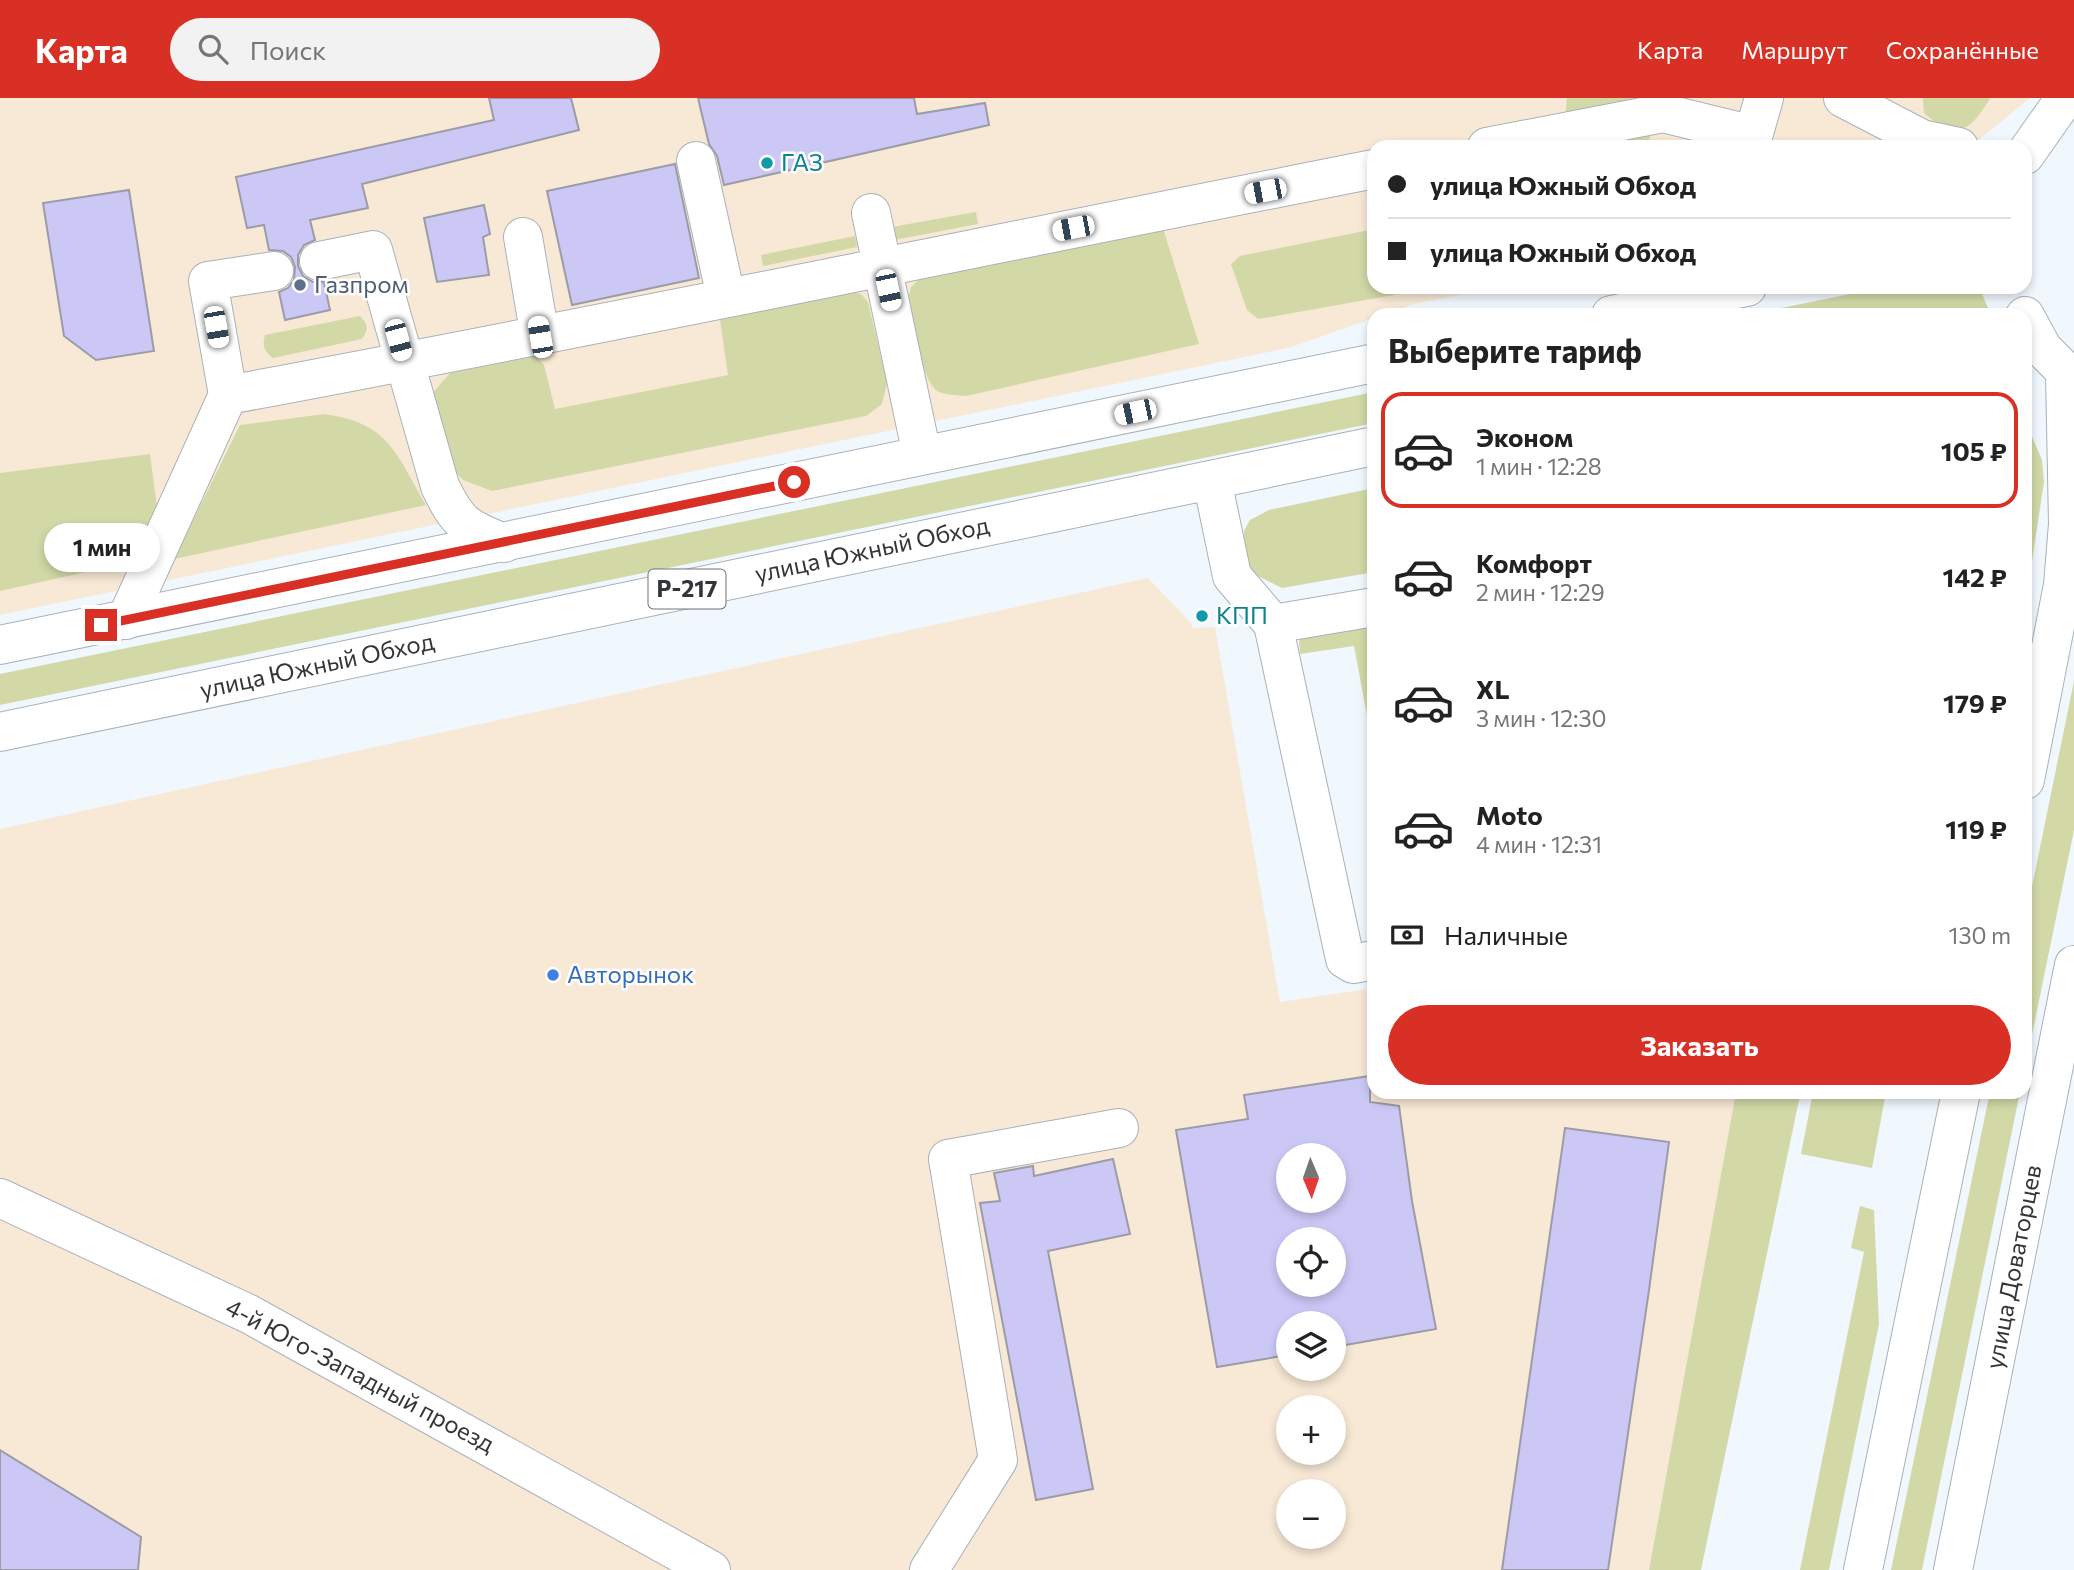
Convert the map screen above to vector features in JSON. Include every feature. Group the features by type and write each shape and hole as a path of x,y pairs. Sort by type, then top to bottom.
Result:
{"main road":[{"path":"1752,140 1764,98"},
{"path":"1843,98 1927,140"},
{"path":"2032,145 2065,98"},
{"path":"1523,140 1663,113 1749,140"},
{"path":"696,161 726,297"},
{"path":"228,395 540,337 726,297 1367,170"},
{"path":"871,213 922,455"},
{"path":"523,237 540,337"},
{"path":"320,261 373,250 440,486 451,509 470,530 504,543"},
{"path":"126,620 228,395 208,281 274,271"},
{"path":"1639,308 1696,294"},
{"path":"2032,329 2052,362 2068,524 2064,572 2032,743"},
{"path":"0,645 1367,364"},
{"name":"улица Южный Обход","path":"0,732 1367,447"},
{"path":"1212,480 1232,576 1273,624 1345,959 1353,964 1367,961"},
{"path":"1273,624 1367,608"},
{"name":"улица Доваторцев","path":"1953,1570 2074,965"},
{"path":"1863,1570 1960,1099"},
{"path":"929,1570 998,1460 948,1159 1119,1128"},
{"name":"4-й Юго-Западный проезд","path":"0,1198 249,1314 711,1570"}],"shaded area":[{"path":"0,98 2030,98 1979,140 1367,140 1367,294 1463,294 1403,308 1367,308 1367,320 1288,348 0,615"},
{"path":"1148,578 1191,623 1192,628 1215,627 1280,1002 1367,989 1367,1099 1735,1099 1649,1570 0,1570 0,829"}],"green space":[{"path":"1567,98 1659,98 1650,140 1563,140"},
{"path":"1923,98 1990,98 1969,125 1954,130 1945,128 1924,113"},
{"path":"976,212 978,224 894,240 892,227"},
{"path":"1162,225 1199,344 966,396 942,393 933,386 923,364 908,299 911,287 920,278"},
{"path":"1367,230 1367,294 1394,295 1258,319 1247,310 1231,264 1240,256"},
{"path":"855,236 857,247 763,266 761,255"},
{"path":"850,291 861,294 868,302 887,383 882,404 866,416 492,491 463,480 447,463 429,397 450,373 536,356 544,365 555,409 728,375 720,320 730,313"},
{"path":"1850,294 1982,294 1988,308 1781,308"},
{"path":"360,316 367,327 362,339 273,358 264,348 265,335"},
{"path":"1367,393 1367,424 0,705 0,674"},
{"path":"324,414 346,418 377,433 398,456 426,505 174,559 240,425"},
{"path":"2032,436 2042,460 2044,482 2032,561"},
{"path":"150,454 157,507 136,561 0,591 0,473"},
{"path":"1367,489 1367,573 1282,588 1254,574 1244,552 1244,531 1250,520 1269,510"},
{"path":"1367,619 1367,716 1354,646 1300,654 1299,641 1311,628"},
{"path":"2074,681 2074,830 2032,1035 2032,887"},
{"path":"1735,1099 1799,1099 1701,1570 1649,1570"},
{"path":"1812,1099 1885,1099 1872,1168 1801,1154"},
{"path":"1989,1099 2019,1099 1922,1570 1891,1570"},
{"path":"1860,1206 1874,1210 1879,1324 1829,1570 1800,1570 1864,1252 1851,1248"}],"building":[{"path":"489,98 571,98 579,130 362,184 368,208 310,220 315,240 304,245 298,255 298,266 303,276 313,282 324,282 330,310 285,320 279,292 288,288 294,280 295,267 291,257 283,251 269,250 264,225 247,228 236,177 494,120"},
{"name":"ГАЗ","path":"698,98 914,98 917,114 985,103 989,125 724,185 717,156 709,144"},
{"path":"675,164 699,278 572,305 547,191"},
{"path":"129,190 154,351 96,360 64,336 43,203"},
{"path":"484,205 490,234 483,237 489,275 437,282 424,218"},
{"path":"1367,1076 1367,1099 1370,1099 1370,1102 1399,1106 1412,1201 1436,1329 1346,1345 1346,1311 1276,1311 1276,1357 1217,1367 1176,1130 1248,1119 1244,1095"},
{"path":"1565,1128 1669,1142 1649,1290 1608,1570 1502,1570"},
{"path":"1113,1159 1130,1234 1048,1251 1093,1489 1036,1500 980,1203 1000,1201 994,1173 1033,1166 1034,1176"},
{"path":"0,1450 141,1537 138,1570 0,1570"}],"place":[{"name":"ГАЗ","path":"767,163"},
{"name":"Газпром","path":"300,285"},
{"name":"КПП","path":"1202,616"},
{"name":"Авторынок","path":"553,975"}],"route":[{"path":"101,625 794,482"}]}
